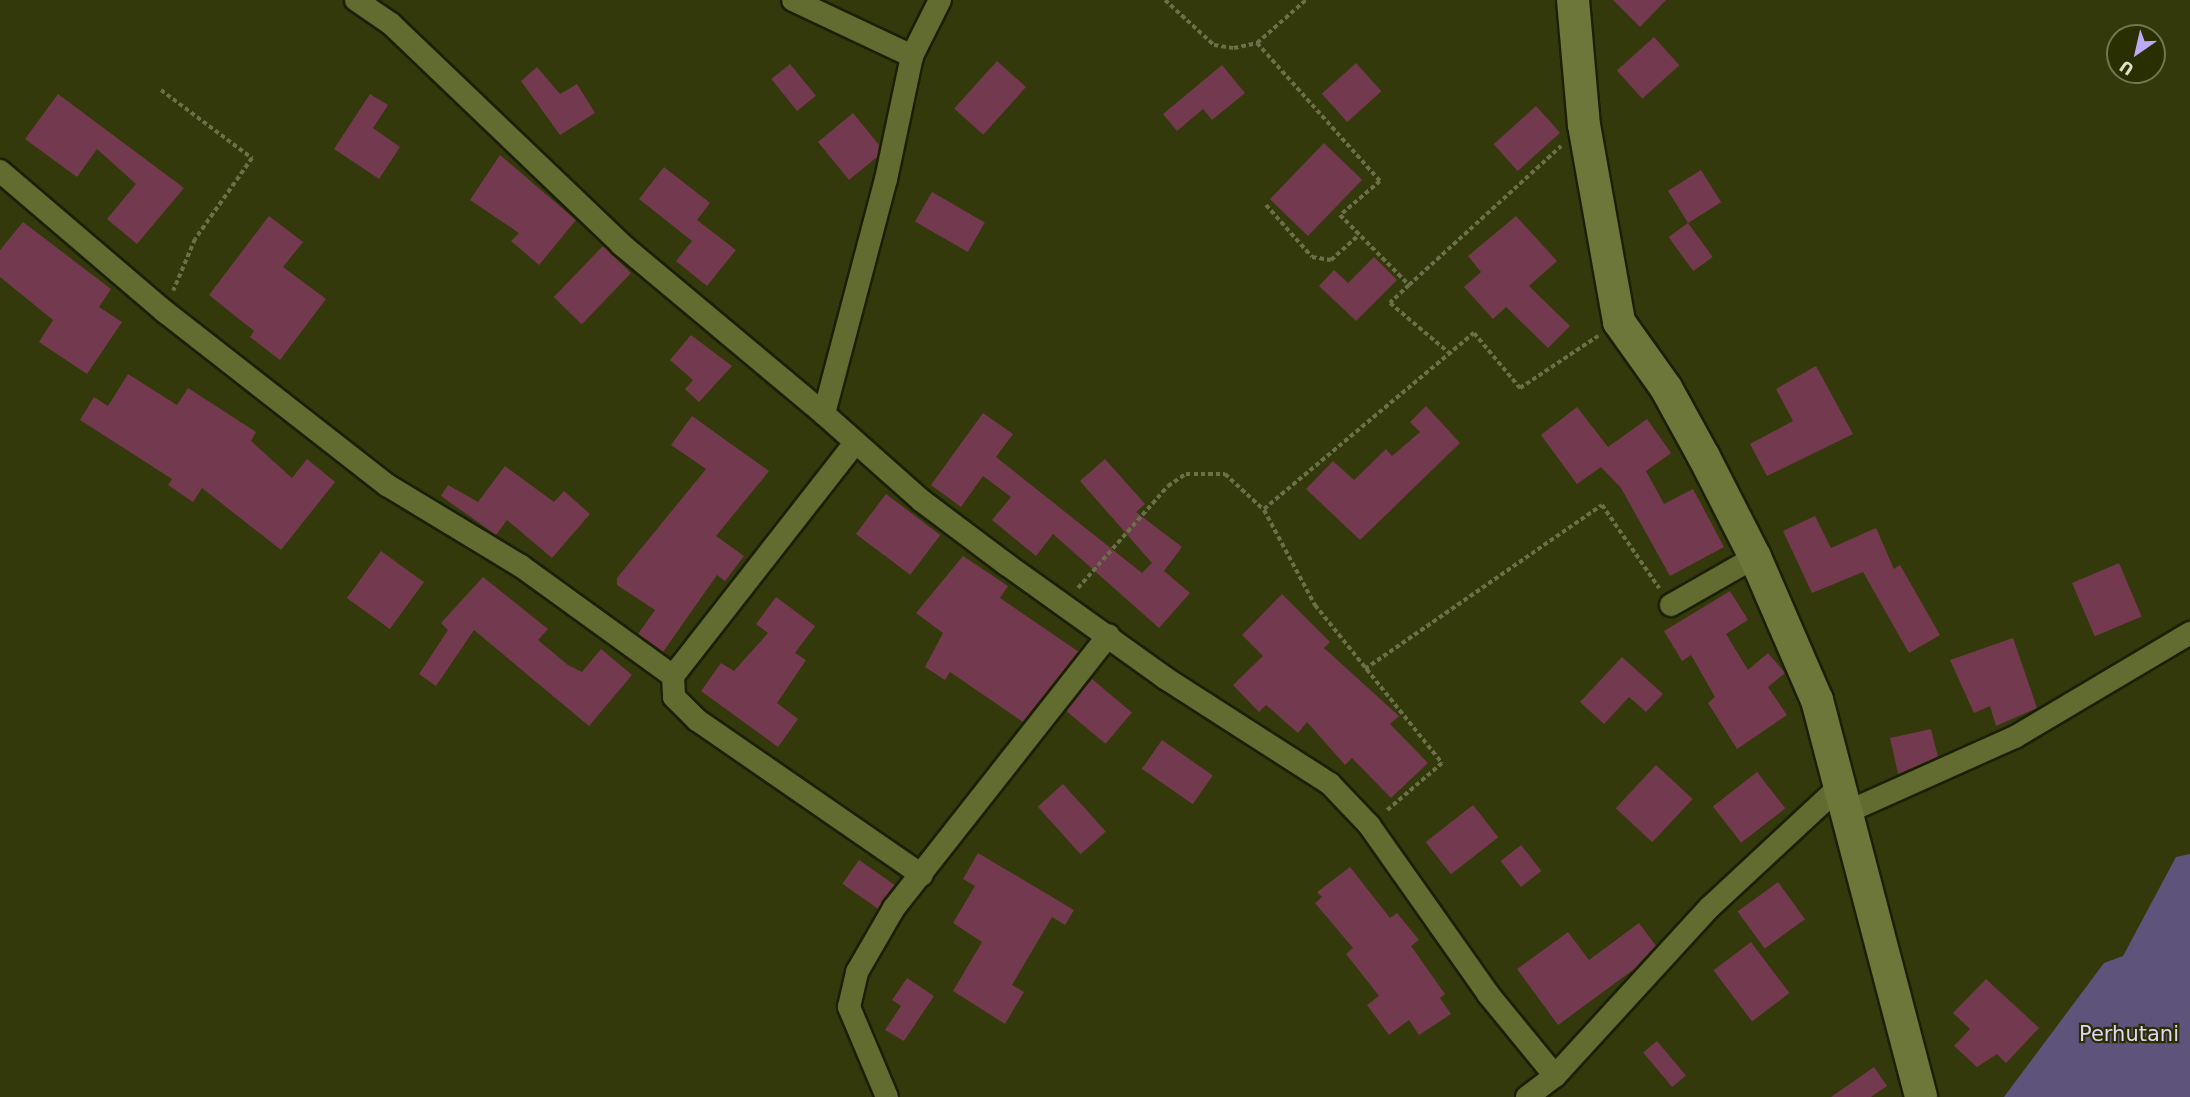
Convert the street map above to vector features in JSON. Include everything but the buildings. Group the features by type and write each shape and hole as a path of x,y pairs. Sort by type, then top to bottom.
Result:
{"street":[{"path":"356,0 391,24 622,244 824,414 854,444 922,501 1063,604 1330,784 1369,825 1488,994 1555,1076"},
{"path":"793,0 912,56"},
{"path":"824,414 886,179 912,56 940,0"},
{"path":"1573,0 1584,125 1619,322 1666,388 1755,557 1816,700 1921,1097"},
{"path":"0,171 164,311 387,485 521,566 673,676"},
{"path":"854,444 673,676 674,697 697,720 922,875"},
{"path":"1671,605 1755,557"},
{"path":"1527,1097 1555,1076 1710,907 1842,800 2015,737 2190,633"},
{"path":"887,1097 849,1007 857,972 894,908 1109,635"}],"path":[{"path":"1165,0 1214,45 1257,44 1306,0"},
{"path":"1257,44 1380,181 1340,215 1358,236 1409,285"},
{"path":"161,90 252,158 195,239 164,311"},
{"path":"1448,352 1390,303 1584,125"},
{"path":"1266,205 1312,257 1331,260 1358,236"},
{"path":"1264,510 1448,352 1474,333 1520,388 1619,322"},
{"path":"1063,604 1168,486 1186,474 1225,474 1264,510 1301,585 1365,669 1442,763 1369,825"},
{"path":"1365,669 1602,505 1671,605"}],"green space":[{"name":"Perhutani","path":"2190,854 2190,1097 2004,1097 2104,963 2123,956 2176,857"}]}
